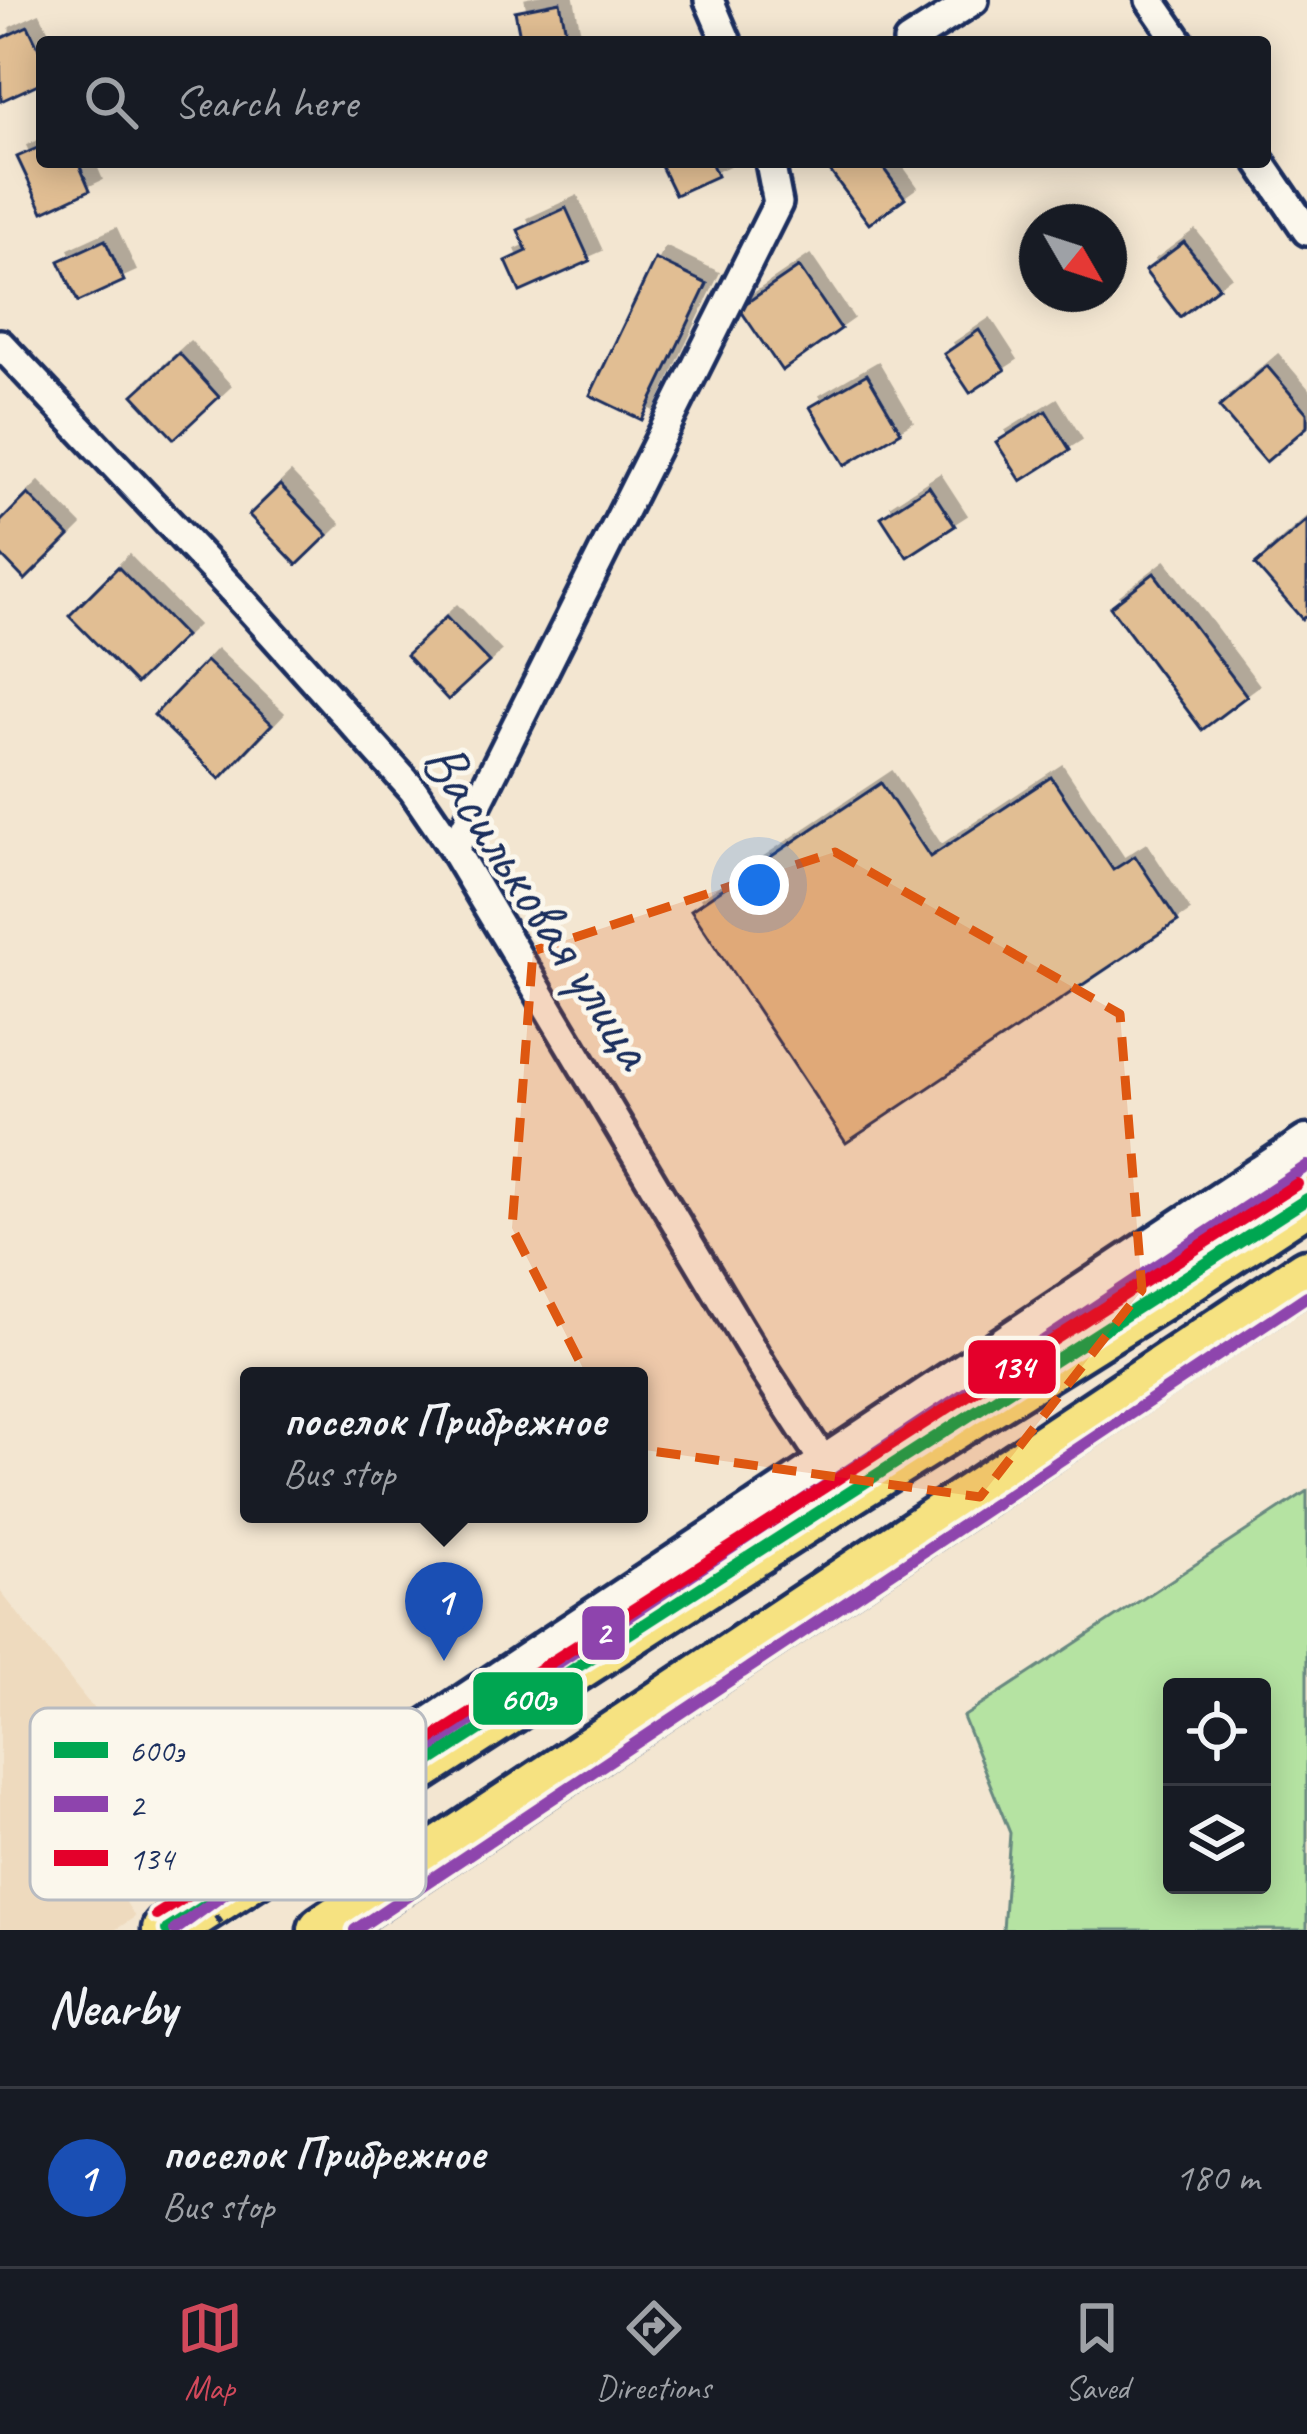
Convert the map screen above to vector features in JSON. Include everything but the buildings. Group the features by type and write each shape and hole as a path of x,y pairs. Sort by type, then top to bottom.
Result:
{"highway":[{"path":"426,1763 1307,1199"},
{"path":"426,1861 1307,1274"},
{"path":"167,1930 214,1900"},
{"path":"323,1930 368,1900"}],"street":[{"path":"709,0 724,36"},
{"path":"917,36 974,0"},
{"path":"1150,0 1175,36"},
{"path":"454,850 778,203 771,168"},
{"path":"1264,168 1307,231"},
{"name":"Васильковая улица","path":"0,344 413,790 454,850 826,1465"},
{"path":"426,1729 1307,1144"},
{"path":"144,1930 185,1900"}],"path":[{"path":"205,1900 226,1930"}],"highlighted area":[{"path":"835,852 1120,1014 1142,1290 980,1497 623,1447 512,1228 533,951"}],"shaded area":[{"path":"0,1591 93,1708 30,1708 30,1900 124,1900 135,1917 115,1930 0,1930"}],"green space":[{"path":"1307,1491 1307,1930 1003,1930 1010,1833 963,1717"}],"transit line":[{"name":"2","path":"426,1751 1307,1166"},
{"name":"134","path":"426,1743 1297,1184"},
{"name":"600э","path":"426,1764 1307,1199"},
{"name":"2","path":"426,1883 1307,1296"},
{"name":"134","path":"157,1915 180,1900"},
{"name":"600э","path":"167,1930 214,1900"},
{"name":"2","path":"175,1930 216,1900"},
{"name":"2","path":"355,1930 400,1900"}],"place":[{"name":"поселок Прибрежное","path":"444,1661"}]}
